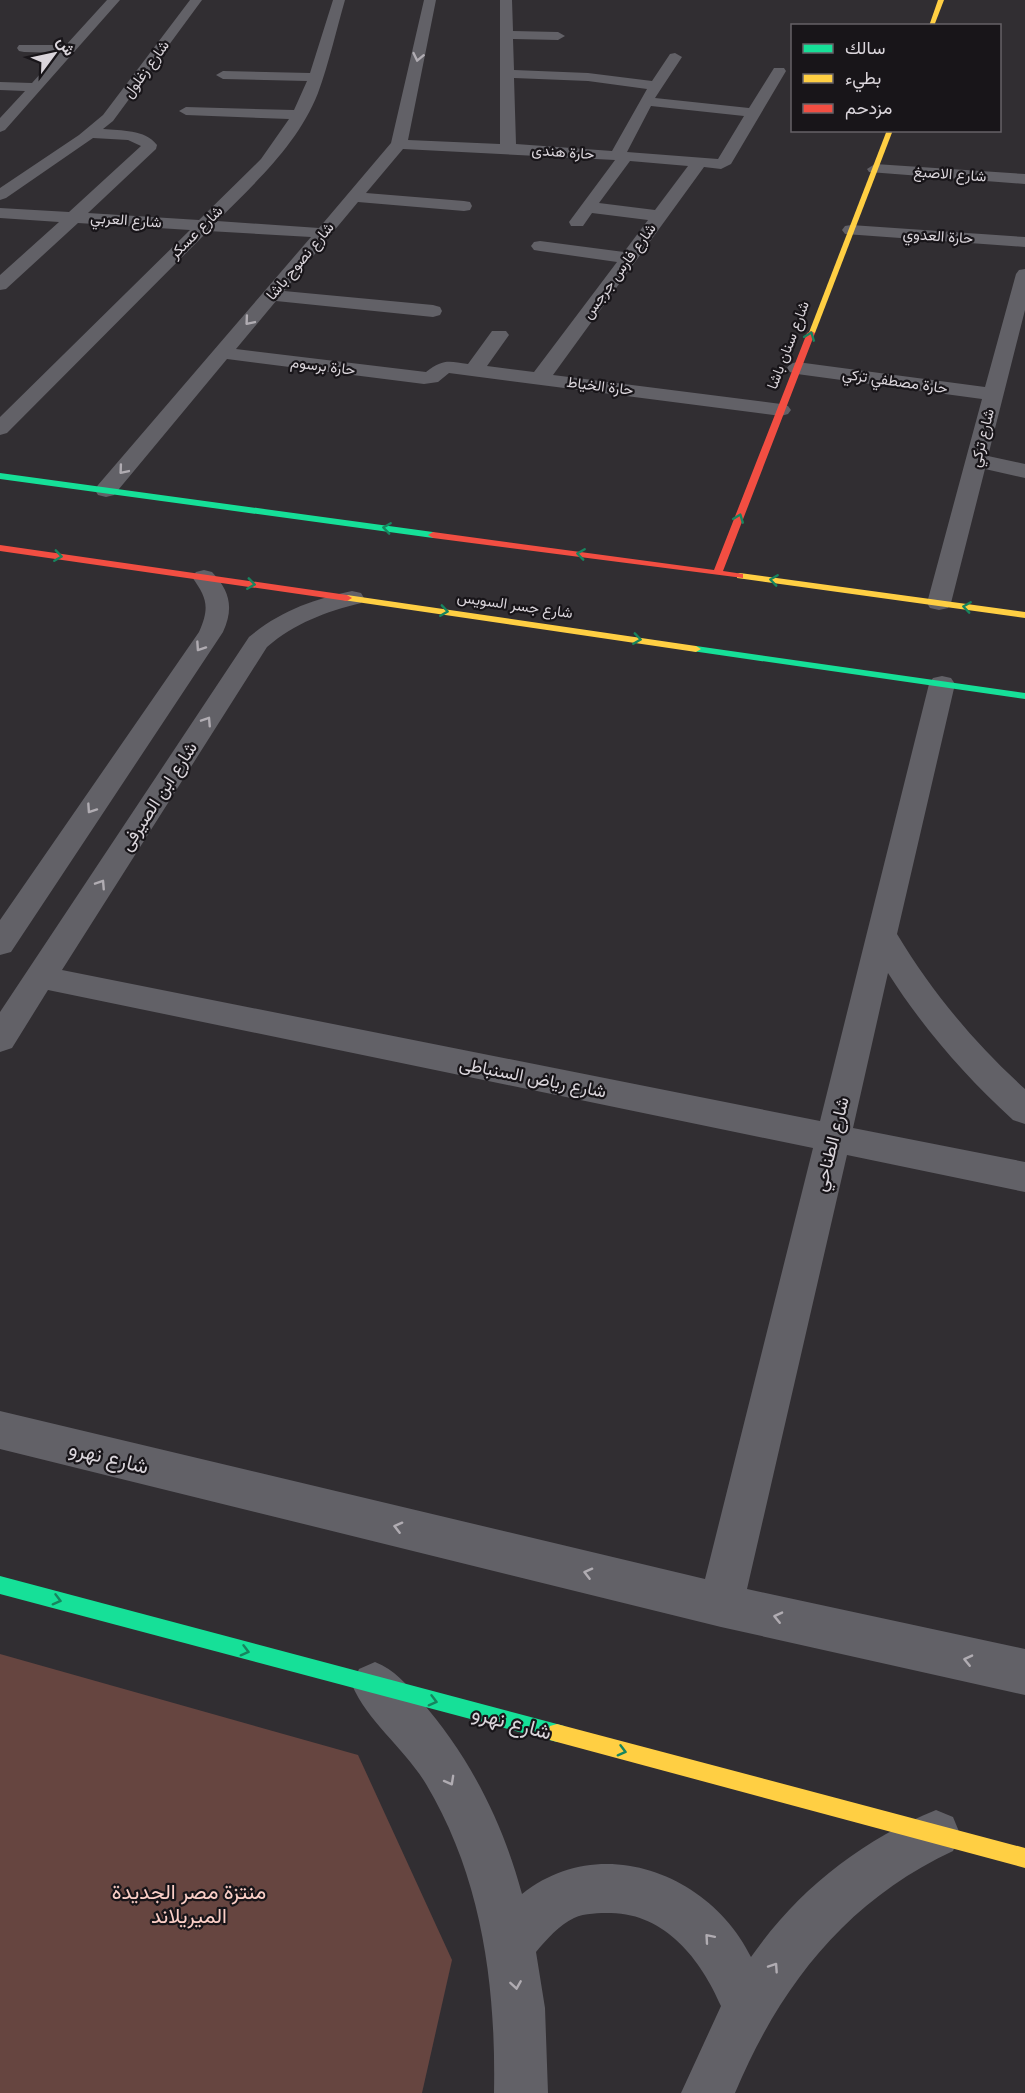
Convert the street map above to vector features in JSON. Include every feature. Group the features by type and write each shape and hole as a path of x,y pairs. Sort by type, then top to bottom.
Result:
{"main road":[{"path":"932,24 941,0"},
{"name":"شارع سنان باشا","path":"718,572 889,132"},
{"path":"0,476 1025,615"},
{"name":"شارع جسر السويس","path":"0,548 1025,696"},
{"name":"شارع نهرو","path":"0,1585 1025,1858"}],"street":[{"path":"0,127 114,0"},
{"name":"شارع زغلول","path":"0,195 90,133 121,104 196,0"},
{"name":"شارع عسكر","path":"0,429 267,162 287,136 310,94 339,0"},
{"name":"شارع نصوح باشا","path":"106,490 399,144 430,0"},
{"path":"507,0 508,148"},
{"path":"507,40 544,46 555,42"},
{"path":"24,48 70,49"},
{"path":"577,222 621,156 646,101 671,63 646,67"},
{"path":"507,68 532,64"},
{"path":"507,68 656,86"},
{"path":"646,101 754,114 779,71"},
{"path":"223,75 315,77"},
{"path":"0,86 36,87"},
{"path":"507,103 524,104"},
{"path":"186,111 300,115"},
{"name":"حارة هندى","path":"399,144 508,148 716,165 725,161 754,114"},
{"path":"0,285 148,149 149,145 139,138 90,133"},
{"name":"شارع فارس جرجس","path":"540,378 698,164"},
{"name":"شارع الاصبغ","path":"875,169 1025,178"},
{"path":"355,197 464,206"},
{"path":"588,207 659,216"},
{"name":"شارع العربي","path":"0,213 324,233"},
{"name":"حارة العدوي","path":"851,230 1025,242"},
{"path":"540,246 628,258"},
{"name":"شارع تركي","path":"939,603 1025,274"},
{"path":"271,295 433,311"},
{"path":"474,370 499,335"},
{"name":"حارة برسوم","path":"222,353 424,378"},
{"name":"حارة الخياط","path":"424,378 431,378 444,367 781,410"},
{"name":"حارة مصطفي تركي","path":"797,368 993,394"},
{"path":"976,460 1025,471"},
{"path":"0,944 11,908 211,632 218,615 218,598 204,577"},
{"name":"شارع ابن الصيرفى","path":"0,1039 258,642 299,614 352,598"},
{"name":"شارع الطناحي","path":"721,1605 942,684"},
{"path":"11,908 77,920"},
{"path":"882,935 906,975 935,1016 971,1058 1025,1110"},
{"name":"شارع رياض السنباطى","path":"40,977 1025,1177"},
{"name":"شارع نهرو","path":"0,1430 721,1605 1025,1672"},
{"path":"375,1686 410,1722 441,1766 469,1815 491,1869 510,1944 518,1996 522,2067 521,2093"},
{"path":"708,2093 747,2007 779,1959 814,1918 851,1884 892,1856 936,1834"},
{"path":"510,1944 530,1920 558,1900 589,1890 621,1888 654,1897 684,1913 710,1937 732,1970 747,2007"}],"green space":[{"name":"منتزة مصر الجديدة الميريلاند","path":"0,1654 358,1755 452,1960 422,2093 0,2093"}],"traffic: fast":[{"path":"0,476 433,535"},
{"path":"696,649 1025,696"},
{"path":"0,1585 557,1733"}],"traffic: slow":[{"path":"932,24 941,0"},
{"path":"811,333 889,132"},
{"path":"740,576 1025,615"},
{"path":"347,598 696,649"},
{"path":"557,1733 1025,1858"}],"traffic: jam":[{"path":"718,572 811,333"},
{"path":"433,535 740,576"},
{"path":"0,548 347,598"}]}
